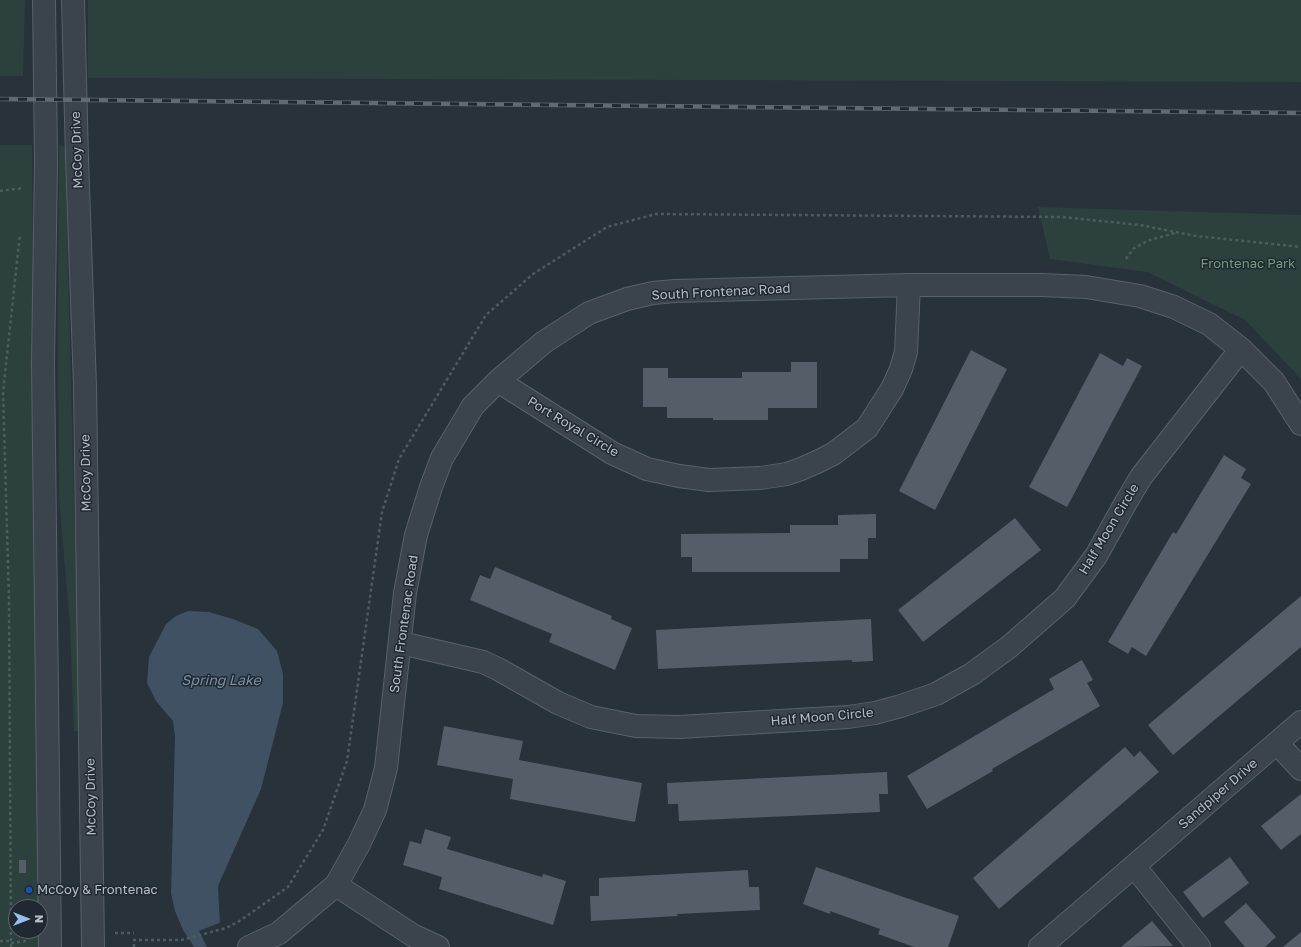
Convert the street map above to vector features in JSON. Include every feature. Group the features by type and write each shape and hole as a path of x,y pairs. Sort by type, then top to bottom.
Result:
{"street":[{"path":"44,0 46,177 43,363 50,947"},
{"name":"McCoy Drive","path":"73,0 85,386 94,947"},
{"name":"South Frontenac Road","path":"249,947 279,933 336,885 359,844 375,810 386,768 401,643 405,593 416,535 442,458 473,406 498,381 550,337 589,313 627,299 653,293 675,291 909,285 1041,285 1079,287 1140,296 1174,307 1209,324 1241,350 1274,382 1301,424"},
{"name":"Port Royal Circle","path":"498,381 612,453 647,468 679,476 709,480 760,478 787,474 828,457 868,428 892,389 901,369 906,352 909,285"},
{"name":"Half Moon Circle","path":"401,643 483,662 558,703 591,717 636,726 679,727 848,717 875,713 936,694 972,674 1009,647 1066,598 1096,556 1141,477 1241,350"},
{"name":"Sandpiper Drive","path":"1040,947 1301,722"},
{"path":"1277,743 1301,769"},
{"path":"1134,866 1199,947"},
{"path":"336,885 414,936 438,947"}],"path":[{"path":"0,191 25,187 24,195"},
{"path":"134,947 134,940 182,940 226,928 238,922 288,887 323,830 347,761 382,512 399,459 486,315 533,274 607,227 656,214 1062,217 1140,225 1196,236 1301,247"},
{"path":"11,947 9,599 3,392 21,227"},
{"path":"1126,259 1133,249 1147,241 1177,232"}],"green space":[{"path":"0,0 25,0 23,76 0,76"},
{"path":"88,0 1301,0 1301,82 88,78"},
{"path":"0,145 32,145 38,899 8,899 8,939 38,939 39,947 0,947"},
{"path":"59,145 65,147 80,732 74,731 70,626 59,499"},
{"name":"Frontenac Park","path":"1038,207 1301,215 1301,379 1245,320 1147,272 1050,259"}],"water":[{"name":"Spring Lake","path":"188,611 209,612 233,619 258,629 277,651 283,674 283,703 261,789 218,886 220,925 229,947 194,947 183,930 175,911 171,893 175,736 173,721 156,701 147,683 149,657 166,624 176,616"}],"pier":[{"path":"222,922 231,947 207,947 199,931"}],"building":[{"path":"971,350 1007,369 935,510 899,491"},
{"path":"1100,353 1123,366 1127,358 1142,366 1067,507 1029,487"},
{"path":"791,362 817,362 817,408 768,408 768,420 713,420 713,418 667,418 667,407 643,407 643,368 668,368 668,378 742,378 742,372 791,372"},
{"path":"1224,455 1246,469 1241,478 1251,484 1146,656 1132,647 1128,654 1108,642 1173,532 1176,534"},
{"path":"876,514 876,538 868,538 868,559 840,559 840,572 692,572 692,557 681,557 681,534 790,533 790,525 838,525 838,515"},
{"path":"1015,518 1041,550 923,642 898,610"},
{"path":"495,567 612,616 611,619 632,628 615,670 549,642 552,634 470,600 480,575 490,579"},
{"path":"1301,596 1301,647 1173,755 1148,725"},
{"path":"871,619 873,661 852,662 852,660 658,669 656,630"},
{"path":"1082,660 1093,680 1087,683 1100,706 927,809 907,776 1054,689 1049,679"},
{"path":"444,726 523,741 519,760 642,783 635,822 510,799 513,779 437,765"},
{"path":"1125,747 1134,757 1140,751 1159,772 999,909 973,878"},
{"path":"887,772 888,794 879,794 880,812 679,821 678,804 668,804 667,783"},
{"path":"1301,794 1301,834 1281,850 1261,826"},
{"path":"425,829 451,837 447,849 542,877 543,874 566,881 553,925 439,889 442,877 403,865 410,841 421,844"},
{"path":"1230,857 1249,883 1203,918 1183,892"},
{"path":"19,860 26,860 26,873 19,873"},
{"path":"816,867 959,916 948,947 914,947 878,934 880,929 830,911 830,914 803,904"},
{"path":"748,870 749,887 759,887 760,910 677,914 678,916 591,921 590,896 599,896 599,878"},
{"path":"1246,903 1276,937 1265,947 1245,947 1224,922"},
{"path":"1152,921 1173,946 1121,947"},
{"path":"1301,932 1301,947 1283,947"}],"railway":[{"path":"0,99 1301,113"}],"place":[{"name":"McCoy & Frontenac","path":"29,890"}]}
